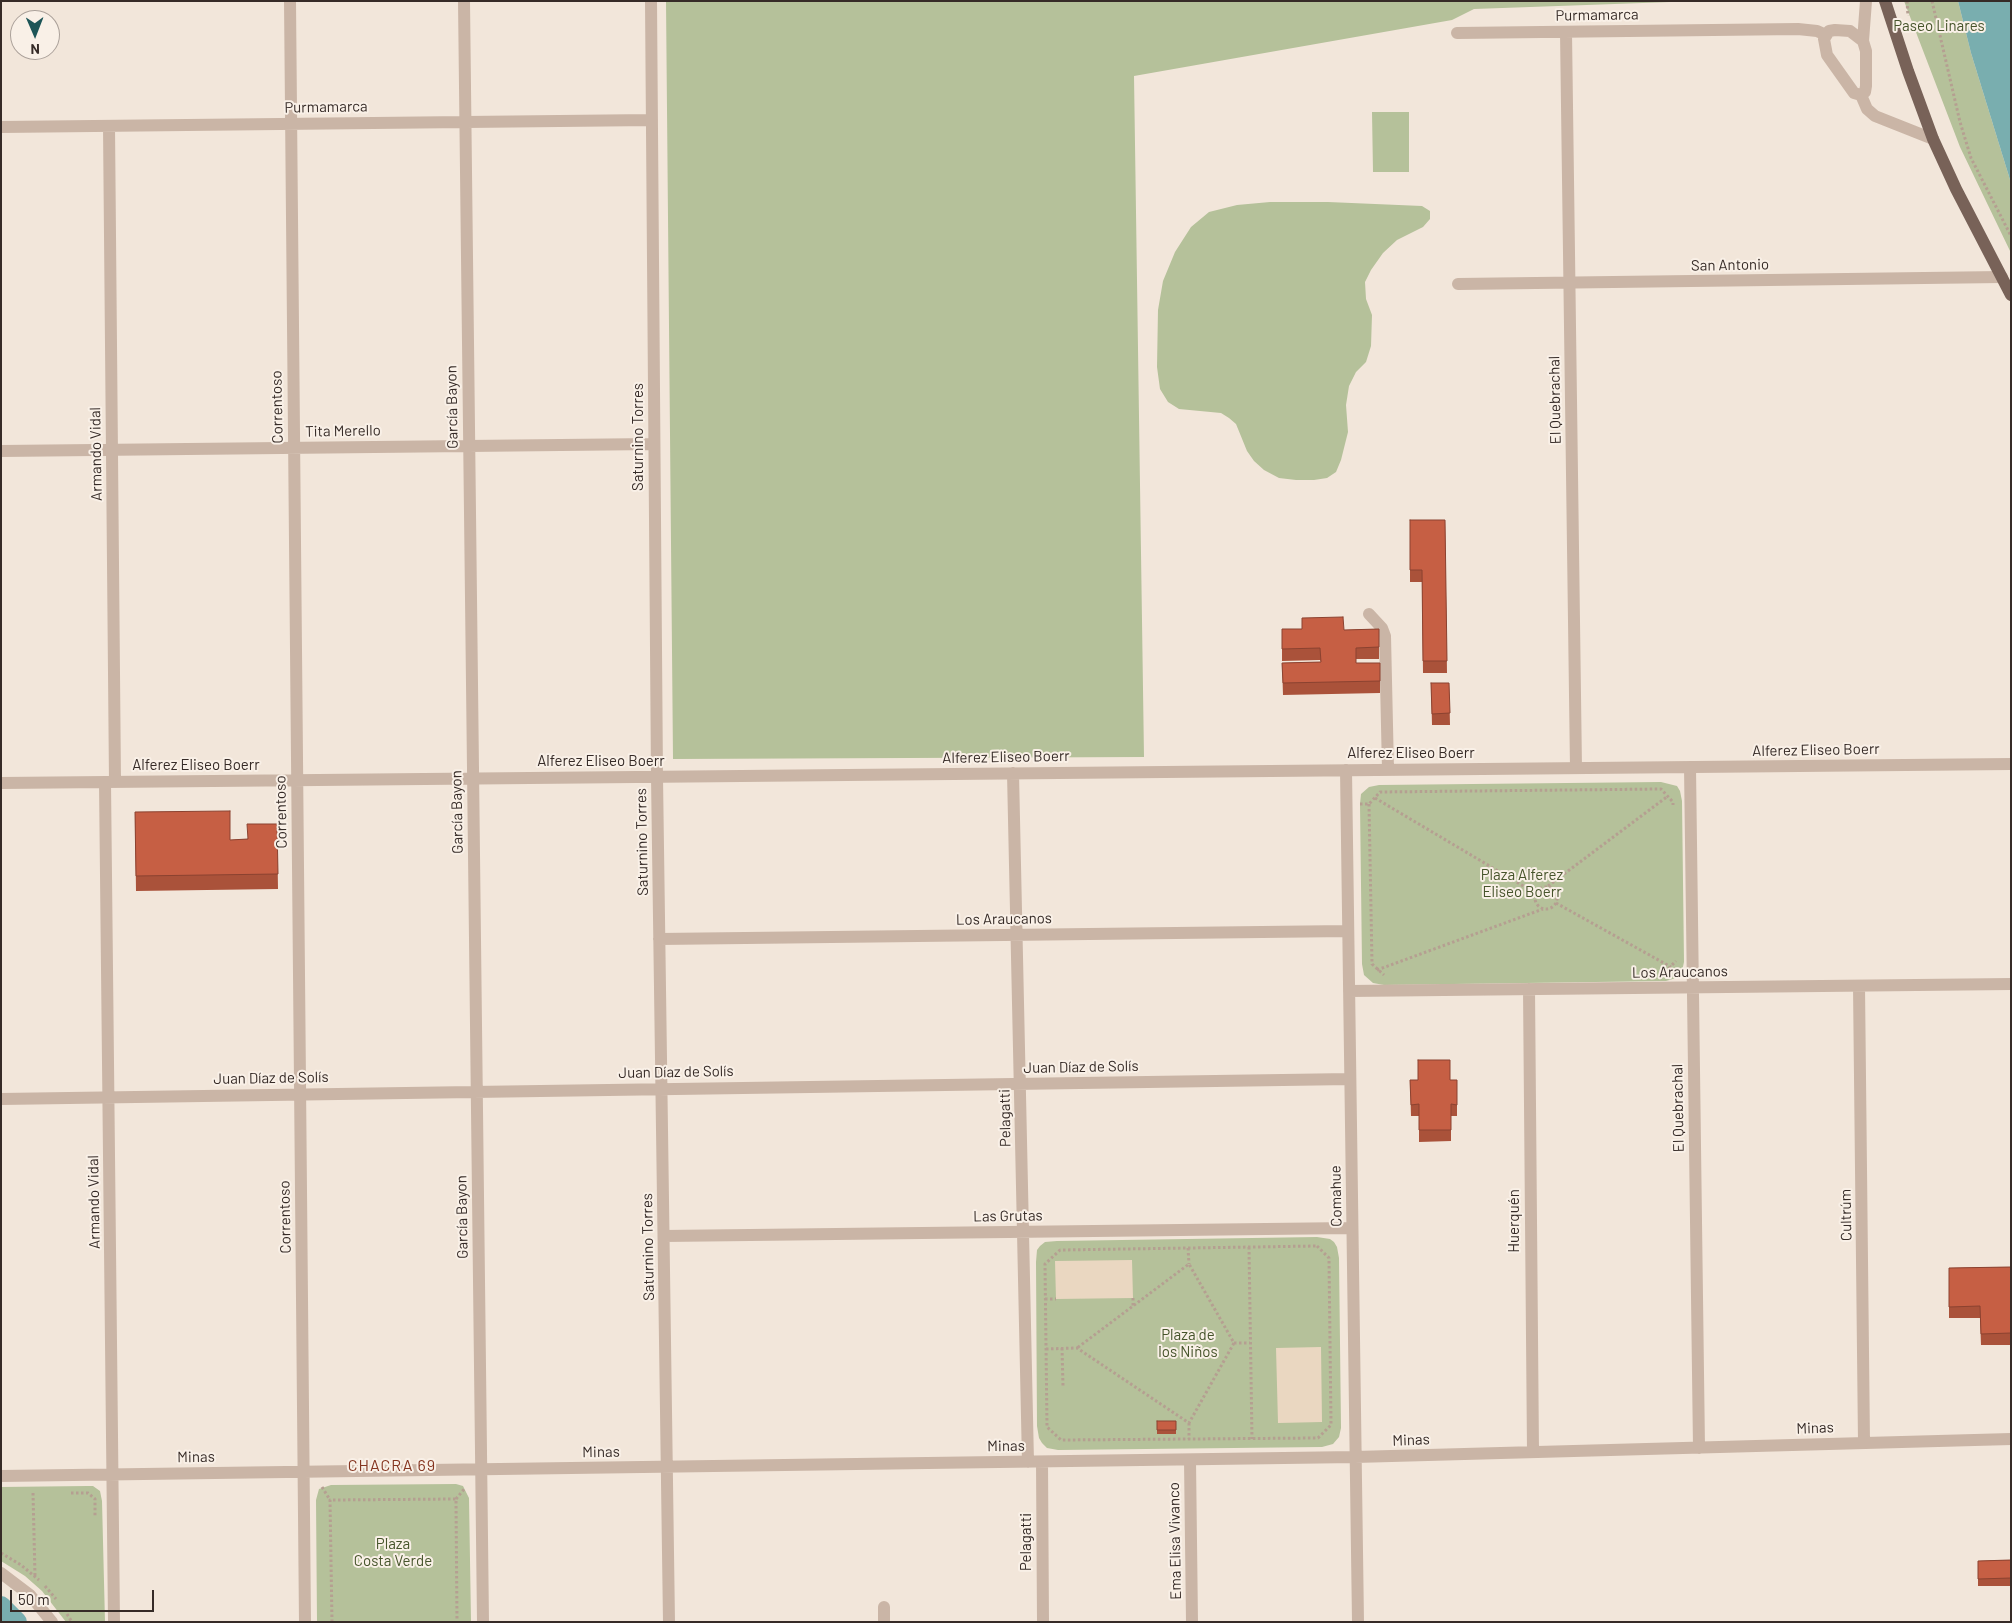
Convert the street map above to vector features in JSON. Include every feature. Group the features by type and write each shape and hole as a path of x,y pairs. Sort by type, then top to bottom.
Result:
{"main road":[{"path":"1885,1 1908,72 1934,139 1956,189 2011,295"}],"street":[{"name":"Correntoso","path":"290,1 305,1622"},
{"name":"García Bayon","path":"464,1 483,1622"},
{"name":"Saturnino Torres","path":"651,1 657,777 669,1622"},
{"path":"1861,95 1865,92 1866,86 1866,51 1863,41 1866,1"},
{"name":"Purmamarca","path":"1458,33 1803,29 1817,31 1826,35 1834,30 1842,30 1855,34 1863,41"},
{"name":"El Quebrachal","path":"1566,32 1576,768"},
{"path":"1826,35 1824,44 1828,55 1854,93 1861,95"},
{"path":"1861,95 1867,109 1875,116 1934,139"},
{"name":"Purmamarca","path":"1,127 652,120"},
{"name":"Armando Vidal","path":"109,126 112,450 109,1097 114,1622"},
{"name":"San Antonio","path":"1458,284 2002,278"},
{"name":"Tita Merello","path":"1,451 654,444"},
{"path":"1369,614 1382,628 1385,636 1388,770"},
{"name":"Alferez Eliseo Boerr","path":"1,783 2011,764"},
{"name":"El Quebrachal","path":"1690,767 1699,1448"},
{"name":"Comahue","path":"1346,770 1358,1622"},
{"name":"Pelagatti","path":"1013,773 1028,1462"},
{"name":"Los Araucanos","path":"659,939 1348,931"},
{"name":"Los Araucanos","path":"1349,991 2011,984"},
{"name":"Cultrúm","path":"1859,986 1864,1443"},
{"name":"Huerquén","path":"1529,990 1533,1452"},
{"name":"Juan Díaz de Solís","path":"1,1099 1350,1079"},
{"name":"Las Grutas","path":"664,1236 1352,1228"},
{"name":"Minas","path":"1,1476 1355,1457 2011,1439"},
{"name":"Ema Elisa Vivanco","path":"1190,1460 1192,1622"},
{"name":"Pelagatti","path":"1042,1462 1043,1622"},
{"path":"1,1573 30,1595 52,1622"},
{"path":"884,1606 884,1622"}],"path":[{"path":"1932,1 1960,122 1971,158 2011,236"},
{"path":"1661,782 1661,789 1673,802 1673,812"},
{"path":"1379,785 1380,792"},
{"path":"1394,975 1384,976 1372,964 1369,804 1380,792 1661,789"},
{"path":"1543,909 1535,901 1535,893 1540,888 1548,886 1668,796"},
{"path":"1374,798 1535,893"},
{"path":"1360,804 1369,804"},
{"path":"1548,886 1556,893 1556,903"},
{"path":"1377,970 1550,908 1556,903"},
{"path":"1556,903 1671,967"},
{"path":"1656,973 1666,972 1676,962 1675,952"},
{"path":"1316,1246 1329,1258 1331,1425 1318,1438 1061,1440 1047,1427 1045,1264 1060,1250 1249,1247 1316,1246"},
{"path":"1249,1247 1252,1439"},
{"path":"1188,1248 1188,1264 1234,1343"},
{"path":"1077,1348 1188,1264"},
{"path":"1132,1298 1133,1306"},
{"path":"1045,1299 1056,1299"},
{"path":"1234,1343 1250,1343"},
{"path":"1189,1439 1189,1423 1234,1343"},
{"path":"1062,1348 1063,1386"},
{"path":"1046,1349 1077,1348 1189,1423"},
{"path":"322,1487 330,1500 332,1622"},
{"path":"457,1622 456,1499 465,1488"},
{"path":"25,1493 42,1493"},
{"path":"33,1493 35,1576"},
{"path":"70,1493 88,1493 95,1498 95,1518"},
{"path":"330,1500 456,1499"}],"green space":[{"path":"666,1 1699,1 1474,9 1452,20 1134,76 1144,757 673,759"},
{"name":"Paseo Linares","path":"1904,1 1958,1 1971,53 2011,183 2011,253 1960,147"},
{"path":"1372,112 1409,112 1409,172 1373,172"},
{"path":"1270,202 1328,202 1422,206 1430,211 1430,219 1423,227 1397,240 1383,253 1365,282 1366,299 1372,315 1371,346 1366,362 1356,372 1349,386 1346,405 1348,432 1336,472 1327,478 1296,480 1279,478 1264,470 1254,461 1247,451 1236,424 1229,418 1221,413 1179,409 1168,402 1160,389 1157,367 1158,310 1163,281 1175,252 1191,227 1209,212 1237,205"},
{"name":"Plaza Alferez Eliseo Boerr","path":"1661,782 1677,786 1682,801 1684,962 1682,971 1676,978 1666,981 1384,985 1373,983 1364,975 1362,964 1360,804 1361,794 1369,787 1379,785"},
{"name":"Plaza de los Niños","path":"1317,1237 1330,1239 1334,1242 1339,1258 1341,1428 1339,1437 1333,1444 1322,1447 1058,1450 1047,1448 1042,1443 1037,1426 1036,1262 1037,1250 1045,1242"},
{"name":"Plaza Costa Verde","path":"456,1484 463,1486 469,1498 471,1622 317,1622 316,1500 319,1489 331,1485"},
{"path":"93,1486 100,1491 102,1501 105,1622 66,1622 42,1591 25,1576 1,1561 1,1487"}],"shaded area":[{"path":"1132,1260 1133,1298 1056,1299 1055,1261"},
{"path":"1321,1347 1322,1422 1278,1423 1276,1348"}],"water":[{"path":"1958,1 2011,1 2011,183 1971,53"}],"building":[{"path":"1410,520 1445,520 1447,661 1423,661 1422,570 1410,570"},
{"path":"1343,617 1344,630 1379,629 1379,647 1356,648 1356,663 1380,663 1380,681 1283,683 1282,663 1321,662 1320,648 1282,649 1282,629 1302,629 1302,618"},
{"path":"1431,683 1449,683 1450,713 1432,714"},
{"path":"230,811 230,840 248,839 247,824 277,824 278,874 136,876 135,812"},
{"path":"1418,1060 1450,1060 1450,1080 1457,1080 1457,1105 1451,1104 1451,1130 1419,1130 1419,1104 1411,1105 1410,1080 1418,1080"},
{"path":"2011,1267 2011,1333 1981,1334 1980,1306 1949,1307 1949,1268"},
{"path":"1157,1421 1176,1421 1176,1430 1157,1430"},
{"path":"2011,1560 2011,1578 1978,1579 1978,1561"}],"waterway":[{"path":"1,1606 17,1622"}],"district":[{"name":"CHACRA 69","path":"392,1466"}]}
